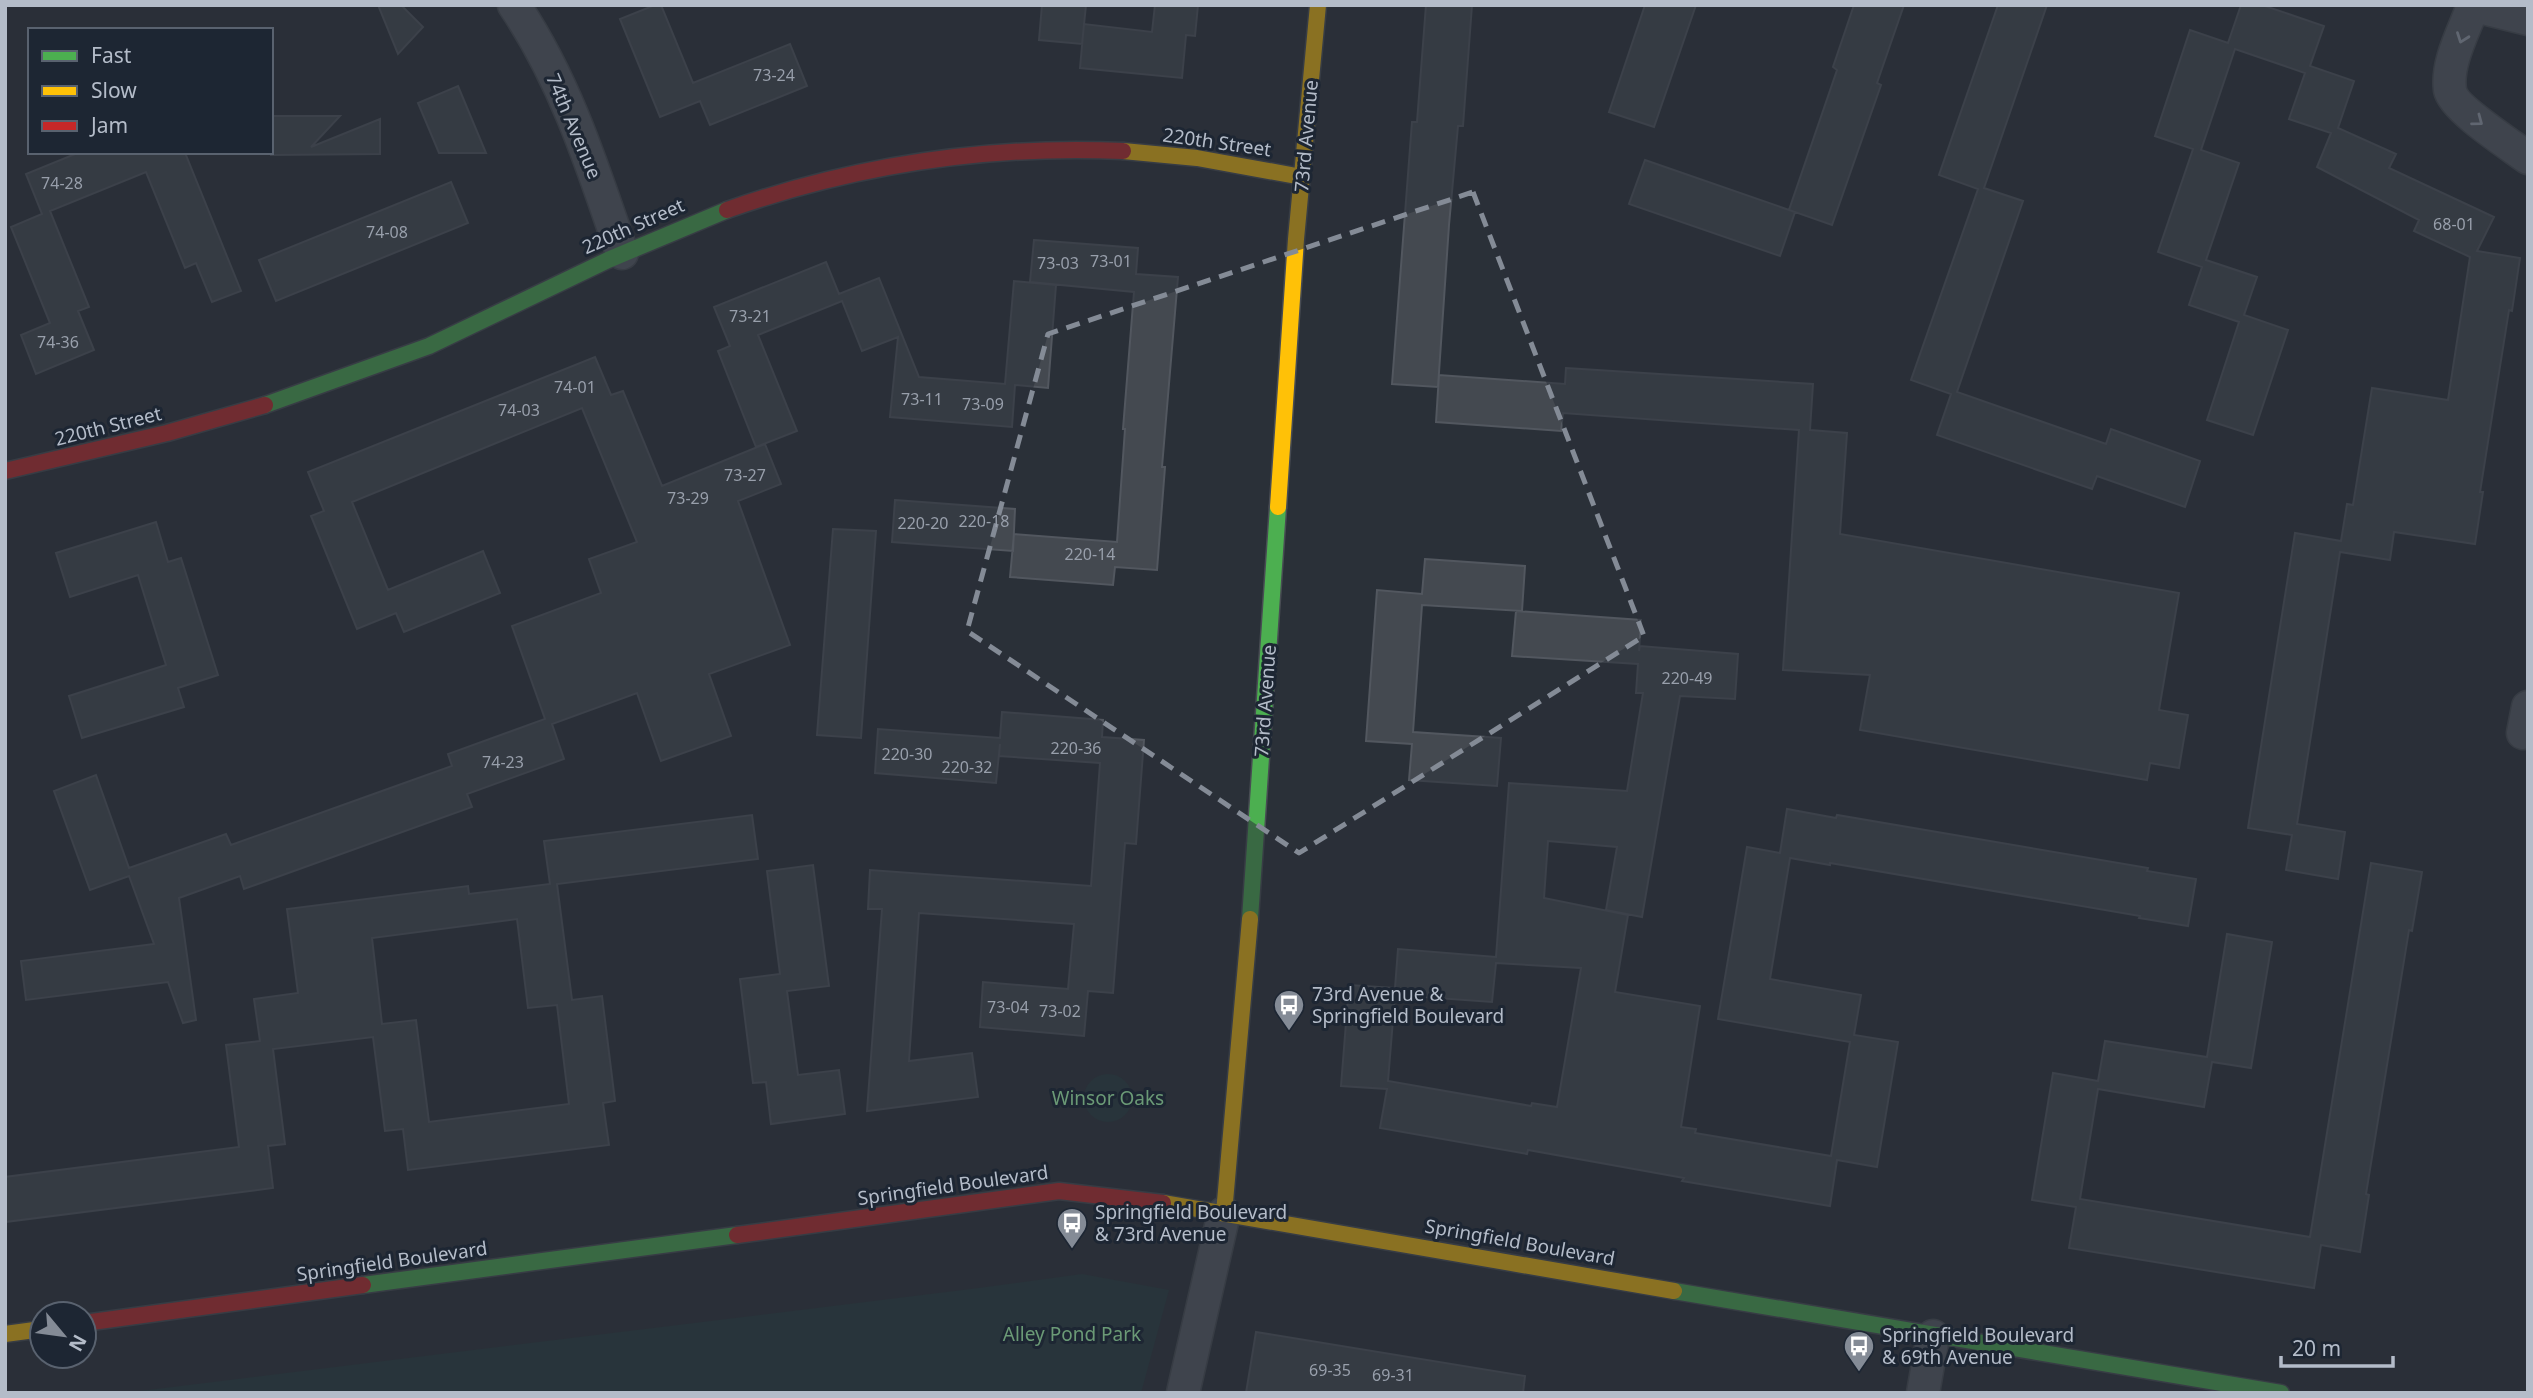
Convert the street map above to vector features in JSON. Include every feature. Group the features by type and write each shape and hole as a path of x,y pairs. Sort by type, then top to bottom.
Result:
{"street":[{"name":"74th Avenue","path":"514,5 560,89 585,144 622,253"},
{"name":"73rd Avenue","path":"1183,1393 1224,1213 1253,881 1295,253 1318,5"},
{"path":"2528,19 2472,6 2450,71 2450,93 2463,110 2528,158"},
{"name":"220th Street","path":"5,471 128,444 277,402 430,345 622,253 709,215 841,175 917,161 999,152 1096,150 1182,156 1302,177"},
{"name":"Springfield Boulevard","path":"98,1321 1059,1191 1129,1198 1224,1213 1933,1336 2281,1393"},
{"path":"5,1334 28,1331"},
{"path":"1923,1393 1933,1336"}],"highlighted area":[{"path":"1473,192 1644,636 1299,853 967,631 1048,334"}],"green space":[{"name":"Winsor Oaks","path":"1108,1074 1117,1075 1125,1081 1131,1089 1131,1107 1125,1115 1117,1121 1108,1122 1099,1121 1091,1115 1085,1107 1084,1098 1085,1089 1091,1081 1099,1075"},
{"name":"Alley Pond Park","path":"1082,1274 1169,1290 1141,1393 124,1393 971,1289"}],"building":[{"path":"378,5 401,5 423,27 398,54"},
{"path":"661,5 693,83 790,44 807,86 710,125 700,101 660,117 620,19"},
{"path":"1042,5 1086,5 1082,44 1039,40"},
{"path":"1155,5 1198,5 1195,36 1186,35 1182,78 1080,68 1084,24 1152,32"},
{"path":"1426,5 1472,5 1463,126 1458,126 1449,225 1438,387 1392,384 1412,122 1417,122"},
{"path":"1645,5 1696,5 1654,127 1609,112"},
{"path":"1854,5 1904,5 1877,83 1881,85 1832,225 1789,210 1837,70 1833,67"},
{"path":"1998,5 2047,5 1984,188 2023,201 1957,392 2106,444 2111,429 2200,461 2185,507 2097,476 2092,489 1937,435 1951,394 1911,380 1978,189 1939,175"},
{"path":"2241,5 2262,5 2324,26 2310,66 2354,81 2338,128 2396,154 2389,168 2494,217 2477,251 2520,258 2480,492 2483,492 2475,544 2394,532 2390,560 2340,552 2297,824 2345,832 2338,879 2286,870 2292,835 2248,828 2295,533 2341,541 2347,504 2353,505 2372,388 2448,400 2470,257 2414,231 2419,220 2317,167 2331,133 2289,119 2305,73 2235,49 2201,150 2239,163 2206,260 2257,277 2244,315 2288,330 2253,435 2207,420 2239,322 2189,305 2202,267 2158,252 2193,149 2155,136 2190,30 2228,43"},
{"path":"458,86 486,153 439,153 418,103"},
{"path":"273,116 340,116 311,147 380,119 380,154 271,155"},
{"path":"75,154 187,154 241,291 212,302 196,263 185,268 146,172 50,211 89,307 78,311 94,350 36,374 21,335 50,323 11,227 42,214 26,174"},
{"path":"1645,160 1795,212 1780,256 1629,204"},
{"path":"451,182 468,223 276,301 259,260"},
{"path":"1034,240 1138,248 1136,274 1178,277 1162,467 1165,467 1157,570 1115,567 1113,585 1010,577 1014,534 1117,542 1134,292 1030,282"},
{"path":"826,262 839,294 879,278 919,377 1005,384 1014,281 1056,285 1048,388 1015,385 1012,427 890,417 898,337 862,351 842,301 758,335 797,431 756,447 718,351 730,346 714,307"},
{"path":"595,357 611,395 623,391 662,486 765,444 781,484 738,501 790,645 709,674 731,736 661,761 637,693 552,724 564,759 467,794 472,807 244,889 240,876 179,898 196,1020 183,1023 168,982 26,1000 21,961 154,944 129,876 90,890 54,791 96,775 129,868 226,834 231,845 452,766 448,754 545,719 512,626 601,593 589,559 637,542 582,408 352,502 388,590 483,551 500,593 404,632 396,613 357,629 311,516 324,511 308,472"},
{"path":"1566,368 1813,384 1810,430 1847,433 1840,534 2179,593 2159,710 2188,715 2179,768 2150,763 2147,780 1860,730 1870,675 1783,670 1799,430 1563,413 1561,431 1436,422 1439,375 1565,384"},
{"path":"895,500 1015,509 1013,551 892,542"},
{"path":"156,522 168,562 181,558 218,675 178,688 184,707 82,738 69,696 166,665 138,575 70,597 56,553"},
{"path":"833,529 876,531 861,738 817,735"},
{"path":"1425,559 1525,566 1522,611 1422,605 1413,732 1501,738 1497,786 1409,780 1412,744 1366,741 1377,590 1422,594"},
{"path":"1516,611 1641,620 1639,651 1640,646 1738,654 1735,699 1680,696 1642,917 1606,910 1617,847 1548,841 1544,898 1628,915 1615,992 1700,1006 1681,1127 1696,1129 1695,1133 1831,1156 1850,1042 1718,1019 1747,847 1780,853 1787,809 1836,818 1837,815 2148,868 2147,871 2196,879 2188,926 1790,858 1770,979 1861,995 1854,1035 1898,1042 1877,1167 1837,1160 1830,1206 1682,1181 1684,1178 1528,1150 1527,1154 1380,1128 1387,1089 1341,1086 1349,985 1395,988 1398,949 1496,957 1509,783 1627,791 1643,693 1636,693 1638,664 1512,656","holes":["1496,963 1581,968 1557,1107 1532,1103 1531,1106 1388,1081 1395,995 1492,1002"]},
{"path":"1002,712 1103,720 1102,737 1144,740 1136,844 1125,843 1113,993 1088,991 1084,1036 980,1027 983,982 1068,989 1074,924 919,913 909,1061 972,1053 978,1097 867,1111 882,909 868,909 870,870 1091,886 1100,763 999,756 1000,744 996,783 875,773 878,729 1000,738"},
{"path":"752,815 758,859 557,884 572,1000 602,996 615,1101 603,1103 609,1145 408,1170 403,1129 385,1131 373,1037 273,1049 285,1144 268,1146 273,1188 5,1222 5,1177 239,1147 226,1045 260,1041 254,999 298,993 287,909 468,886 469,894 550,884 544,841","holes":["517,919 528,1008 557,1005 569,1104 429,1122 416,1020 382,1024 372,938"]},
{"path":"2371,863 2422,872 2412,931 2409,930 2366,1194 2369,1195 2360,1252 2321,1245 2314,1288 2069,1248 2076,1207 2032,1200 2053,1073 2098,1081 2105,1041 2207,1057 2227,934 2272,942 2251,1068 2212,1062 2204,1107 2098,1089 2080,1199 2310,1237"},
{"path":"813,865 829,986 787,991 798,1075 839,1070 845,1114 771,1124 766,1082 753,1083 740,979 780,974 767,871"},
{"path":"1256,1332 1525,1376 1523,1393 1246,1393"}],"traffic: fast":[{"path":"265,405 429,346 608,260 727,210"},
{"path":"1250,919 1278,507"},
{"path":"363,1285 737,1235"},
{"path":"1674,1291 2281,1393"}],"traffic: slow":[{"path":"1278,507 1296,239 1318,5"},
{"path":"1123,151 1197,158 1302,177"},
{"path":"1224,1213 1250,919"},
{"path":"1163,1203 1674,1291"},
{"path":"5,1334 28,1331"}],"traffic: jam":[{"path":"727,210 824,181 922,161 1022,151 1123,151"},
{"path":"5,471 167,433 265,405"},
{"path":"737,1235 1059,1191 1163,1203"},
{"path":"98,1321 363,1285"}],"place":[{"name":"73rd Avenue & Springfield Boulevard","path":"1289,1032"},
{"name":"Springfield Boulevard & 73rd Avenue","path":"1072,1250"},
{"name":"Springfield Boulevard & 69th Avenue","path":"1859,1373"}]}
